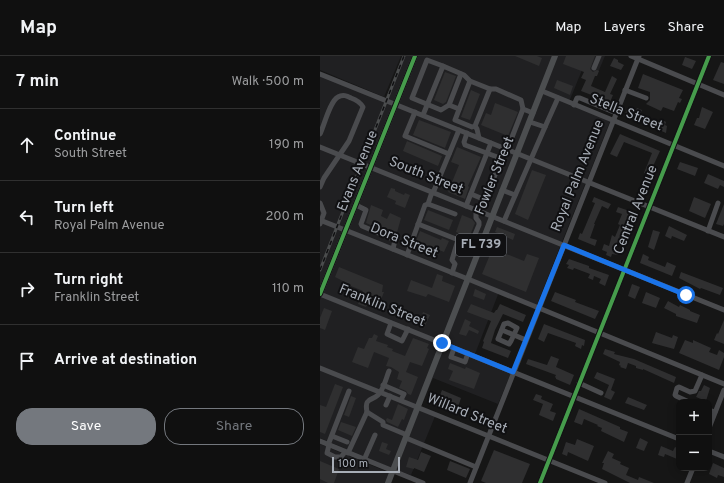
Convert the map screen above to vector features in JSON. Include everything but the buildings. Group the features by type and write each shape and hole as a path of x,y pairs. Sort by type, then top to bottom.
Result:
{"main road":[{"name":"Evans Avenue","path":"320,294 415,56"},
{"name":"Fowler Street","path":"388,483 556,56"}],"street":[{"path":"594,68 599,56"},
{"path":"631,56 638,57 724,94"},
{"name":"Central Avenue","path":"540,483 709,56"},
{"name":"Royal Palm Avenue","path":"470,483 638,57"},
{"path":"461,74 449,105 441,110 412,98 427,60 461,74 470,81 490,89 496,89 521,100 523,109 507,150"},
{"path":"423,115 443,66"},
{"path":"320,74 724,237"},
{"path":"470,81 455,120 472,127 475,126"},
{"path":"478,138 477,129 475,126 490,89"},
{"path":"625,90 646,98"},
{"name":"Stella Street","path":"542,91 724,166"},
{"path":"320,134 332,105 339,96 345,96 357,100 361,104 363,107 349,140 324,178 320,187"},
{"path":"504,221 558,98"},
{"path":"574,105 576,98 580,98 616,113"},
{"path":"449,105 459,109"},
{"path":"523,109 533,113"},
{"path":"415,112 405,136 449,154"},
{"path":"530,122 545,127"},
{"path":"406,255 425,205 428,204 459,130"},
{"path":"467,133 464,142 465,145 500,158 501,160 486,197 483,199 478,210 476,218 479,221 479,225 470,246"},
{"path":"510,142 520,146"},
{"path":"466,206 491,143"},
{"name":"South Street","path":"320,147 724,310"},
{"path":"502,190 515,195"},
{"path":"471,194 483,199"},
{"path":"320,202 324,213 320,222"},
{"path":"708,231 718,203"},
{"path":"428,204 455,214"},
{"path":"356,205 366,210 361,224 362,226 393,238 395,240 393,249"},
{"name":"Dora Street","path":"320,222 468,279 724,384"},
{"path":"418,224 479,250"},
{"path":"452,273 455,264 452,260 458,240"},
{"name":"Franklin Street","path":"320,294 676,438"},
{"path":"391,322 387,334 402,341 408,329"},
{"path":"506,324 517,328 510,343 499,340 502,330 506,324"},
{"path":"502,330 526,340"},
{"path":"454,348 450,357 464,362 468,353"},
{"name":"Willard Street","path":"320,368 489,435 604,483"},
{"path":"349,391 327,453 335,457 341,457 347,452 367,412 366,406 368,400 377,396 389,371"},
{"path":"682,399 675,395 677,388 679,387 690,392 694,391 702,375"},
{"path":"579,384 601,393"},
{"path":"383,385 404,394 402,400"},
{"path":"712,420 724,390"},
{"path":"386,405 390,396"},
{"path":"367,412 383,422 383,425 406,437 476,467"},
{"path":"364,460 375,435"},
{"path":"332,436 347,442"},
{"path":"320,441 423,483"},
{"path":"712,452 724,457"},
{"path":"687,483 692,471"}],"shaded area":[{"path":"320,56 401,56 384,97 320,70"},
{"path":"403,56 412,56 320,287 320,73 386,98"},
{"path":"417,56 553,56 392,468 320,438 320,300"},
{"path":"558,56 605,56 597,75 582,70 569,102 611,119 536,307 499,292 475,354 512,371 498,404 433,378 421,407 436,414 411,475 396,470"},
{"path":"320,444 390,473 385,483 320,483"}],"railway":[{"path":"320,270 404,56"}],"cycle path":[{"path":"320,294 415,56"},
{"path":"540,483 709,56"}],"route":[{"path":"442,343 513,372 564,245 686,295"}]}
